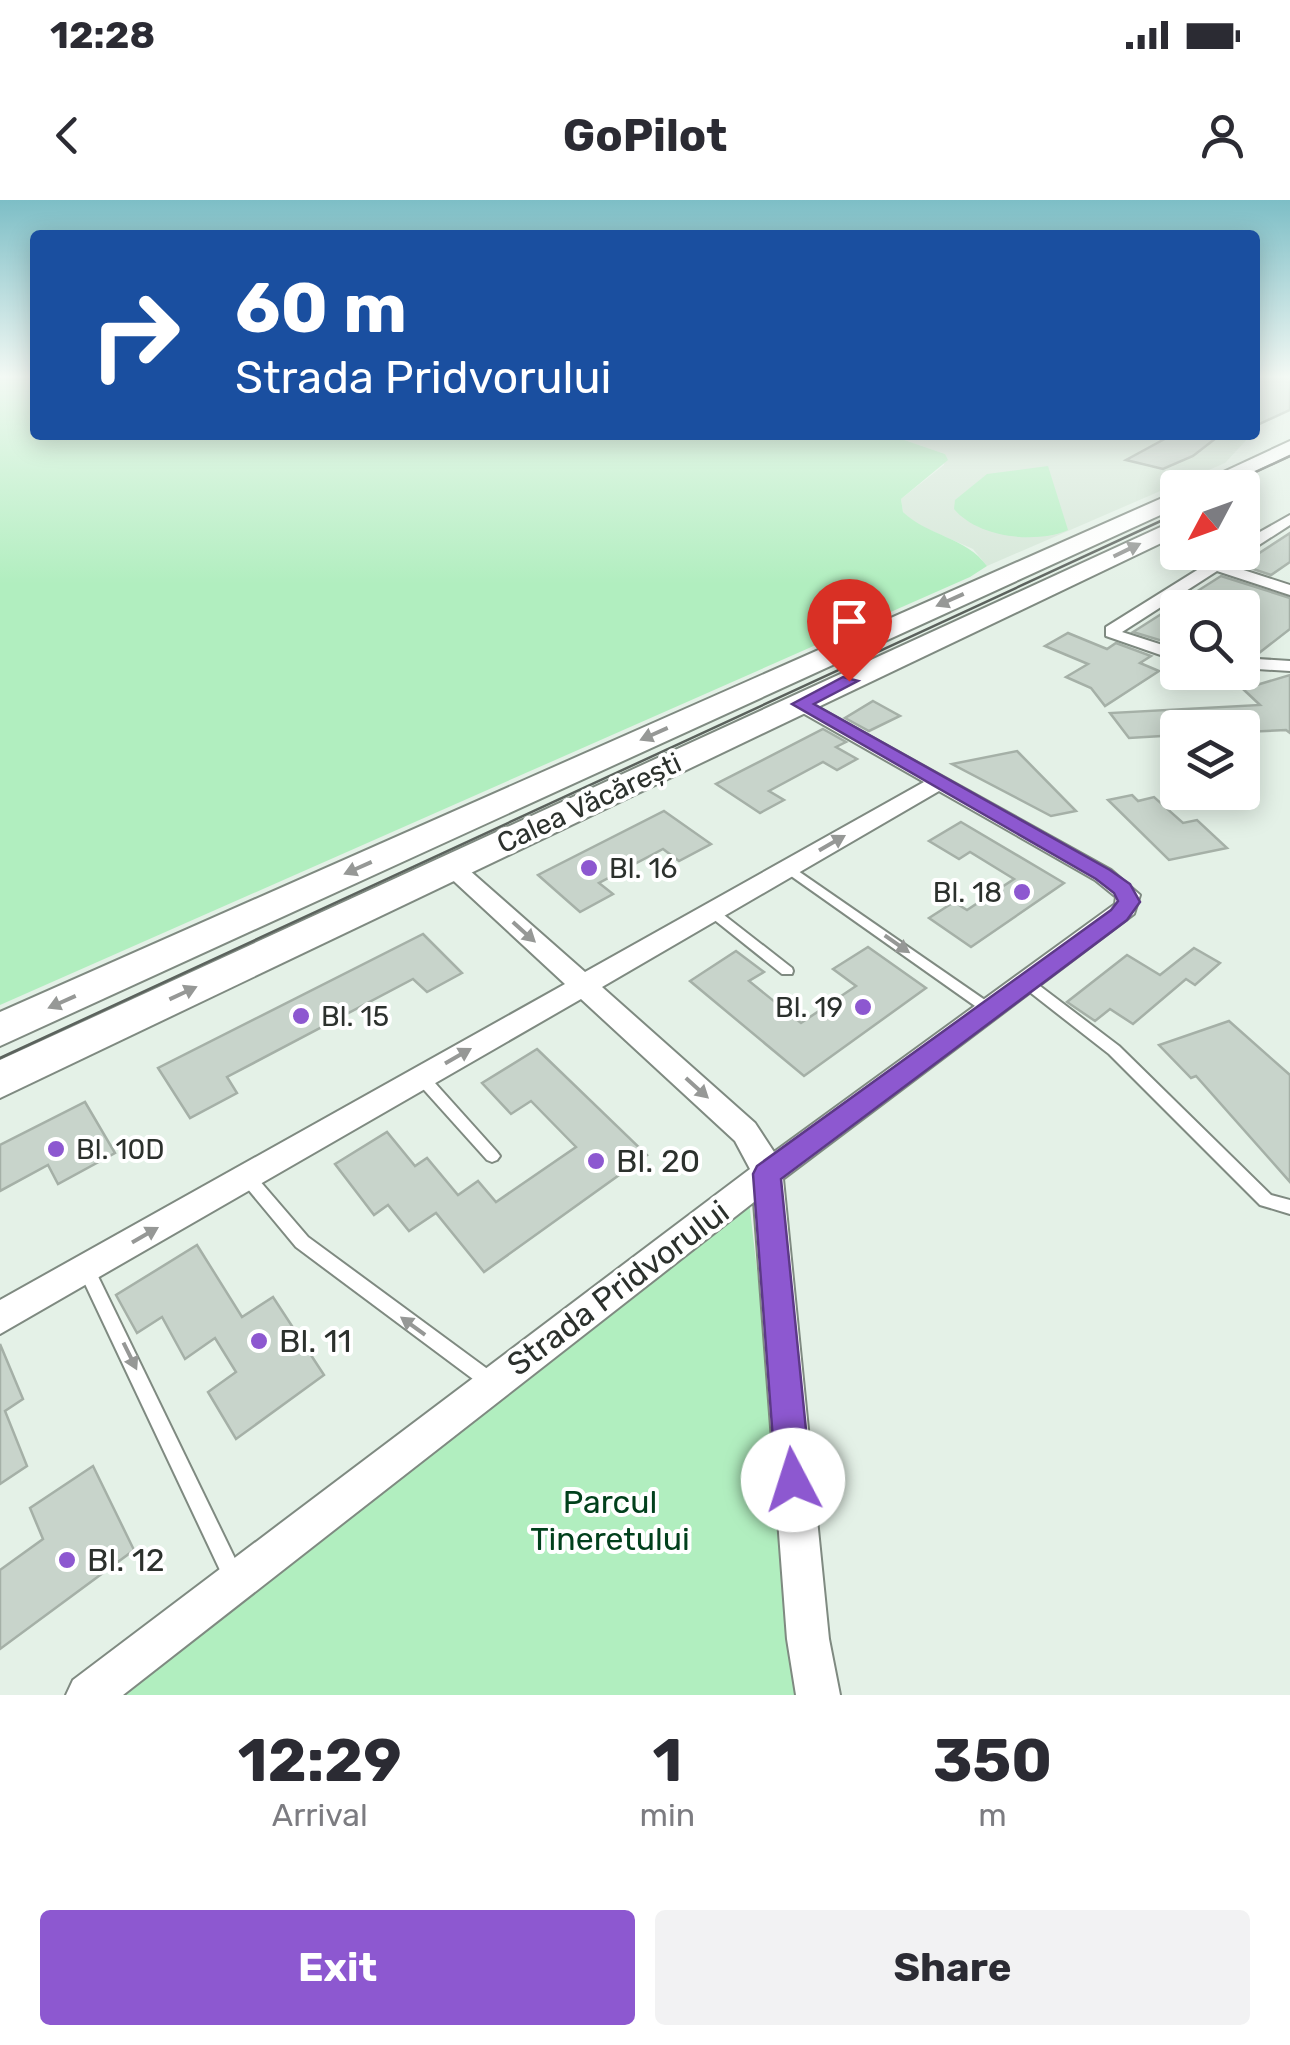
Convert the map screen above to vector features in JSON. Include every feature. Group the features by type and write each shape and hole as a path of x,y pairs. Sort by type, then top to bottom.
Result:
{"main road":[{"path":"1240,470 1290,447"},
{"name":"Calea Văcărești","path":"0,1030 1160,506"},
{"name":"Calea Văcărești","path":"0,1080 1160,534"},
{"path":"1039,560 1076,574"}],"street":[{"path":"1264,536 1290,496"},
{"path":"1260,538 1290,520"},
{"path":"1179,590 1210,570"},
{"path":"1257,570 1290,586"},
{"path":"1160,602 1112,633 1160,650"},
{"path":"1285,666 1278,656 1290,646"},
{"path":"1260,664 1285,666"},
{"name":"Strada Pridvorului","path":"88,1695 767,1174 1126,908 1128,895 1103,874 801,704"},
{"path":"0,1318 940,782"},
{"path":"452,867 745,1132 758,1150 767,1174 806,1619 818,1695"}],"lane":[{"path":"788,868 990,1010"},
{"path":"711,912 786,971"},
{"path":"1027,982 1114,1050 1266,1200 1290,1207"},
{"path":"421,1077 492,1156"},
{"path":"246,1177 302,1242 493,1383"},
{"path":"86,1269 236,1582"}],"shaded area":[{"path":"918,445 1242,445 1225,463 1209,470 1160,470 1160,491 987,566 973,549 914,523 903,512 901,499 944,465 945,454"}],"green space":[{"path":"0,445 918,445 945,454 948,460 901,499 903,512 978,556 987,566 970,577 0,1005"},
{"path":"1048,466 1068,530 1040,537 1008,536 977,526 954,509 955,500 987,474"},
{"name":"Parcul Tineretului","path":"748,1192 775,1427 813,1695 97,1695"}],"building":[{"path":"1154,445 1207,445 1163,469 1126,460"},
{"path":"1290,533 1290,562 1271,575 1256,570 1260,570 1260,553"},
{"path":"1221,576 1290,598 1290,629 1260,652 1260,590 1199,590"},
{"path":"1160,615 1160,640 1133,632"},
{"path":"1068,633 1107,649 1116,643 1151,656 1140,663 1159,671 1105,706 1091,688 1066,677 1088,664 1045,646"},
{"path":"1290,675 1290,733 1260,731 1260,710 1166,710 1260,705 1244,690 1260,690 1260,684"},
{"path":"873,701 900,716 869,731 845,718"},
{"path":"1160,710 1160,736 1129,738 1110,713"},
{"path":"823,729 846,742 836,747 857,759 837,770 823,762 769,791 784,800 760,813 716,784"},
{"path":"1017,751 1076,811 1051,816 952,764"},
{"path":"1132,795 1138,801 1154,797 1160,802 1160,810 1168,810 1183,823 1197,820 1227,848 1169,860 1108,800"},
{"name":"Bl. 16","path":"664,811 711,844 679,861 663,849 599,883 613,894 580,912 538,875"},
{"name":"Bl. 18","path":"961,822 1064,883 971,947 929,918 954,902 967,910 1014,879 970,852 959,859 929,841"},
{"name":"Bl. 15","path":"423,934 462,973 427,992 413,979 227,1077 237,1093 190,1118 158,1068"},
{"name":"Bl. 19","path":"868,947 926,988 804,1076 690,981 736,951 764,972 749,981 801,1023 856,986 833,969"},
{"path":"1194,948 1220,963 1195,985 1186,979 1133,1024 1110,1009 1095,1021 1067,1002 1127,955 1160,975"},
{"path":"1229,1021 1290,1075 1290,1182 1196,1076 1191,1078 1159,1045"},
{"name":"Bl. 20","path":"537,1049 647,1155 484,1272 436,1213 409,1231 388,1205 374,1215 335,1164 387,1132 415,1166 427,1158 458,1195 478,1181 496,1202 576,1147 531,1101 511,1114 482,1083"},
{"name":"Bl. 10D","path":"85,1102 115,1153 58,1184 48,1165 0,1191 0,1145"},
{"name":"Bl. 11","path":"197,1245 242,1317 273,1297 324,1375 236,1439 208,1392 236,1372 215,1338 185,1359 162,1317 137,1333 116,1295"},
{"path":"0,1344 23,1399 5,1411 27,1466 0,1484"},
{"name":"Bl. 12","path":"93,1466 134,1550 0,1649 0,1570 43,1539 30,1508"}],"tram line":[{"path":"1260,470 1290,456"},
{"path":"0,1058 1160,521"}],"place":[{"name":"Bl. 16","path":"589,868"},
{"name":"Bl. 18","path":"1022,892"},
{"name":"Bl. 19","path":"863,1007"},
{"name":"Bl. 15","path":"301,1016"},
{"name":"Bl. 10D","path":"56,1149"},
{"name":"Bl. 20","path":"596,1161"},
{"name":"Bl. 11","path":"259,1341"},
{"name":"Bl. 12","path":"67,1560"}],"route":[{"path":"793,1480 767,1174 1119,915 1129,902 1123,889 1103,874 801,704 849,681"}]}
